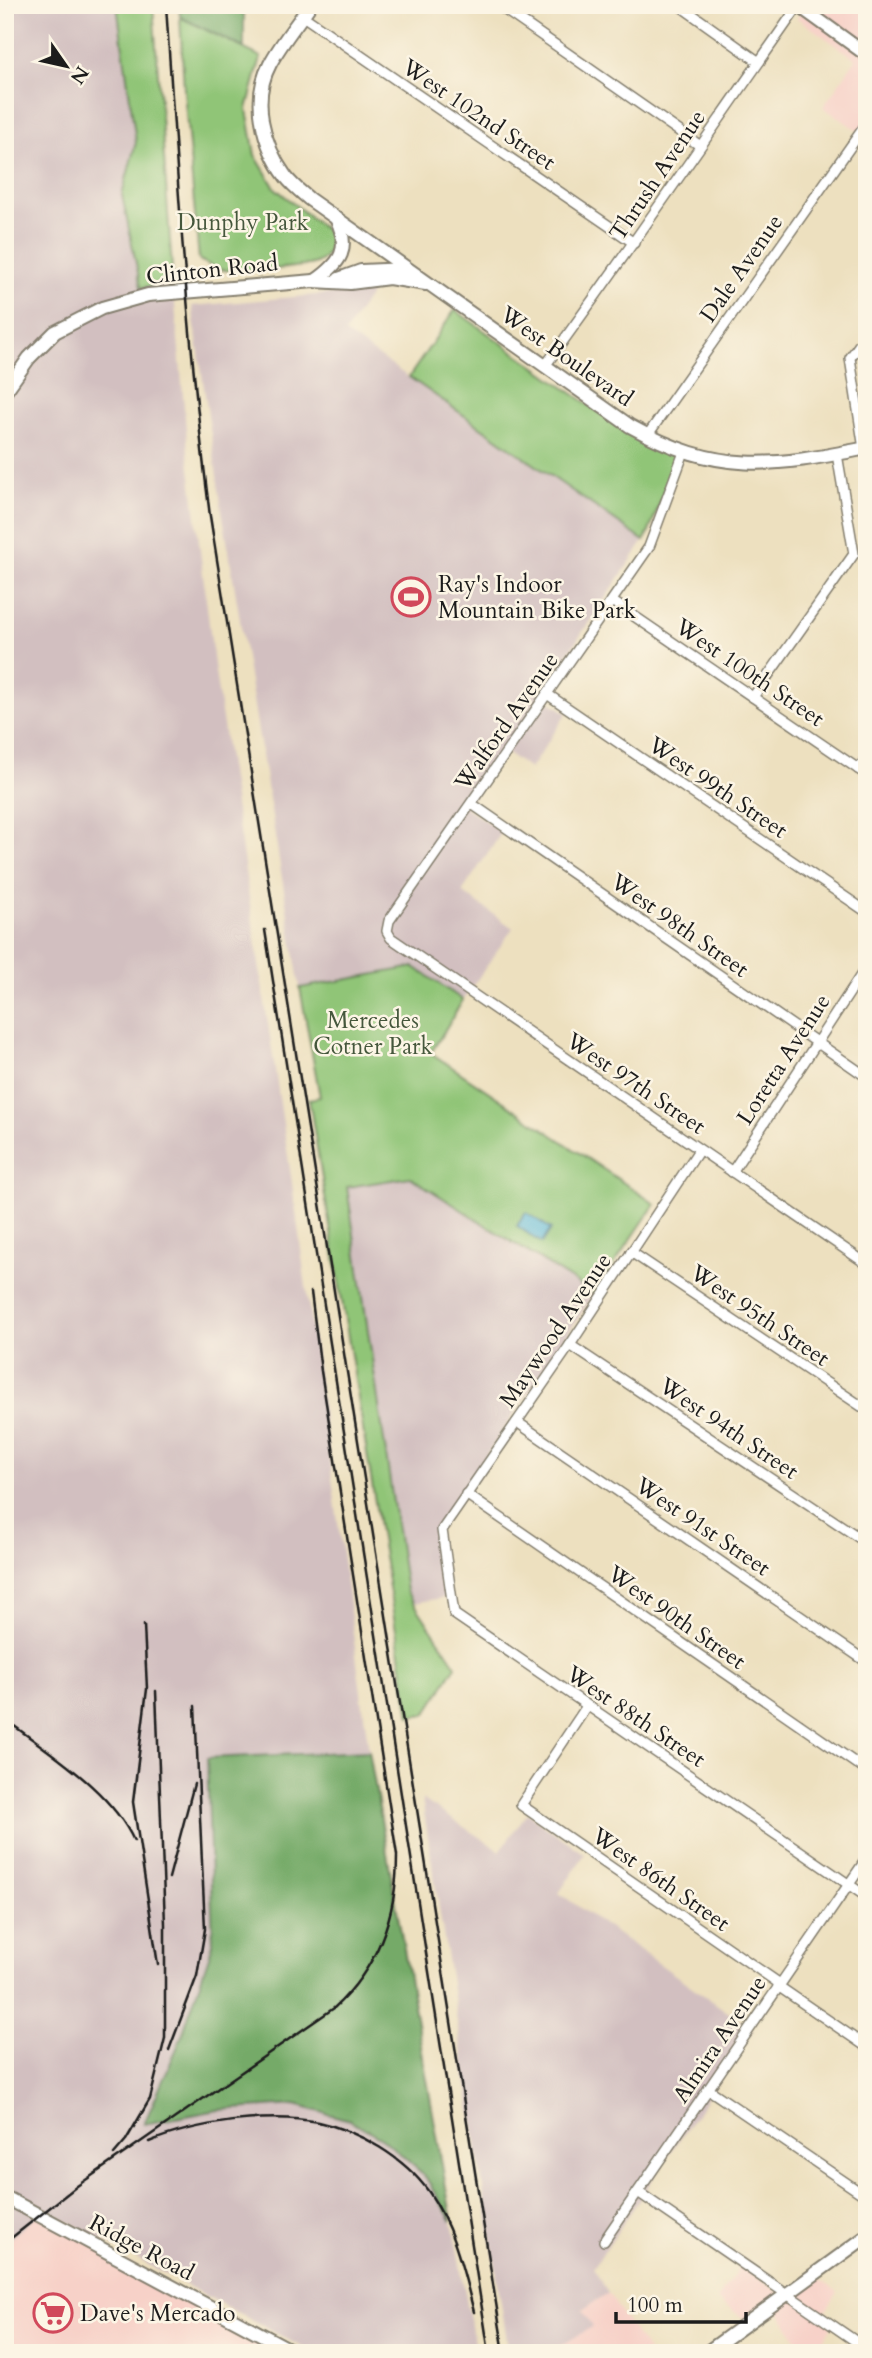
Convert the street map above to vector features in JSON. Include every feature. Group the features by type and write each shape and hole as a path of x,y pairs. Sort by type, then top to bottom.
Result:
{"street":[{"path":"498,5 699,145"},
{"path":"679,5 759,62"},
{"path":"798,5 867,55"},
{"name":"Thrush Avenue","path":"545,366 634,243 798,5"},
{"name":"West Boulevard","path":"306,11 269,64 260,91 267,141 285,175 309,200 648,436 684,452 722,461 800,461 865,449"},
{"name":"West 102nd Street","path":"306,11 634,243"},
{"name":"Dale Avenue","path":"648,436 867,123"},
{"path":"314,281 340,258 344,240 336,218"},
{"name":"Clinton Road","path":"389,273 407,269"},
{"name":"Clinton Road","path":"5,392 29,358 55,332 102,308 148,295 170,291 333,281 361,271 389,273 428,284"},
{"path":"865,449 850,358 867,334"},
{"name":"Walford Avenue","path":"387,931 389,921 649,547 684,452"},
{"path":"753,697 854,554 837,454"},
{"name":"West 100th Street","path":"612,601 867,775"},
{"name":"West 99th Street","path":"547,694 867,912"},
{"path":"858,769 867,757"},
{"name":"West 98th Street","path":"472,804 867,1077"},
{"name":"West 97th Street","path":"387,931 391,938 867,1264"},
{"name":"Loretta Avenue","path":"732,1172 867,966"},
{"name":"Maywood Avenue","path":"442,1530 570,1345 699,1150"},
{"name":"West 95th Street","path":"631,1252 867,1410"},
{"name":"West 94th Street","path":"570,1345 867,1543"},
{"name":"West 91st Street","path":"517,1422 867,1662"},
{"name":"West 90th Street","path":"466,1494 867,1771"},
{"name":"West 88th Street","path":"442,1530 454,1614 867,1897"},
{"name":"West 86th Street","path":"587,1706 521,1805 867,2047"},
{"name":"Almira Avenue","path":"604,2241 867,1858"},
{"path":"708,2089 867,2197"},
{"path":"638,2192 865,2350"},
{"name":"Ridge Road","path":"5,2197 296,2353"},
{"path":"706,2353 867,2236"}],"shaded area":[{"path":"5,5 117,5 136,142 122,195 141,288 173,282 188,452 215,672 292,1183 369,1751 207,1758 213,1944 180,2041 144,2124 218,2110 295,2105 350,2120 383,2139 423,2174 452,2221 476,2353 313,2353 5,2188"},
{"path":"805,5 867,5 867,137 823,107 856,59 797,18"},
{"path":"373,290 345,333 644,541 540,695 567,713 530,769 503,751 466,808 502,832 462,892 513,928 463,1000 414,967 300,988 222,510 192,306"},
{"path":"410,1177 594,1294 438,1528 447,1597 414,1603 406,1591 346,1187"},
{"path":"422,1799 500,1851 527,1813 585,1854 559,1893 753,2030 593,2268 608,2293 582,2310 593,2326 549,2353 509,2353"},
{"path":"5,2197 38,2215 5,2243"},
{"path":"38,2215 296,2353 5,2353 5,2243"},
{"path":"740,2266 791,2301 819,2279 838,2292 824,2314 835,2321 823,2340 810,2353 805,2353 778,2310 755,2326 717,2300"},
{"path":"608,2293 649,2353 549,2353 592,2326 582,2310"}],"green space":[{"path":"117,5 153,5 173,282 141,288 122,195 136,142"},
{"path":"179,5 244,5 244,48 180,17"},
{"name":"Dunphy Park","path":"180,17 261,57 247,109 255,155 275,188 328,232 330,246 320,261 285,268 232,270 218,269 199,260"},
{"path":"455,310 606,417 678,455 644,541 409,377"},
{"name":"Mercedes Cotner Park","path":"414,967 463,1000 431,1053 655,1204 594,1294 410,1177 347,1187 406,1591 456,1666 426,1714 410,1716 309,1099 320,1097 300,988"},
{"path":"369,1751 452,2221 423,2174 383,2139 350,2120 295,2105 218,2110 144,2124 180,2041 213,1944 207,1758"}],"water":[{"path":"526,1212 551,1229 542,1243 517,1226"}],"railway":[{"path":"166,5 189,325 210,516 504,2353"},
{"path":"265,930 489,2353"},
{"path":"5,2243 77,2186 334,2008 362,1975 382,1939 389,1919 397,1855 311,1292"},
{"path":"144,1625 147,1689 133,1802 158,1965"},
{"path":"114,2154 126,2140 150,2099 165,2038 165,1924 156,1691"},
{"path":"169,2050 197,1976 205,1929 195,1706"},
{"path":"5,1719 95,1789 124,1823 134,1841"},
{"path":"169,1878 194,1784"},
{"path":"149,2142 209,2125 277,2118 318,2122 365,2139 394,2157 419,2179 438,2206 462,2265 474,2312"}],"place":[{"name":"Ray's Indoor Mountain Bike Park","path":"411,597"},
{"name":"Dave's Mercado","path":"53,2313"}]}
